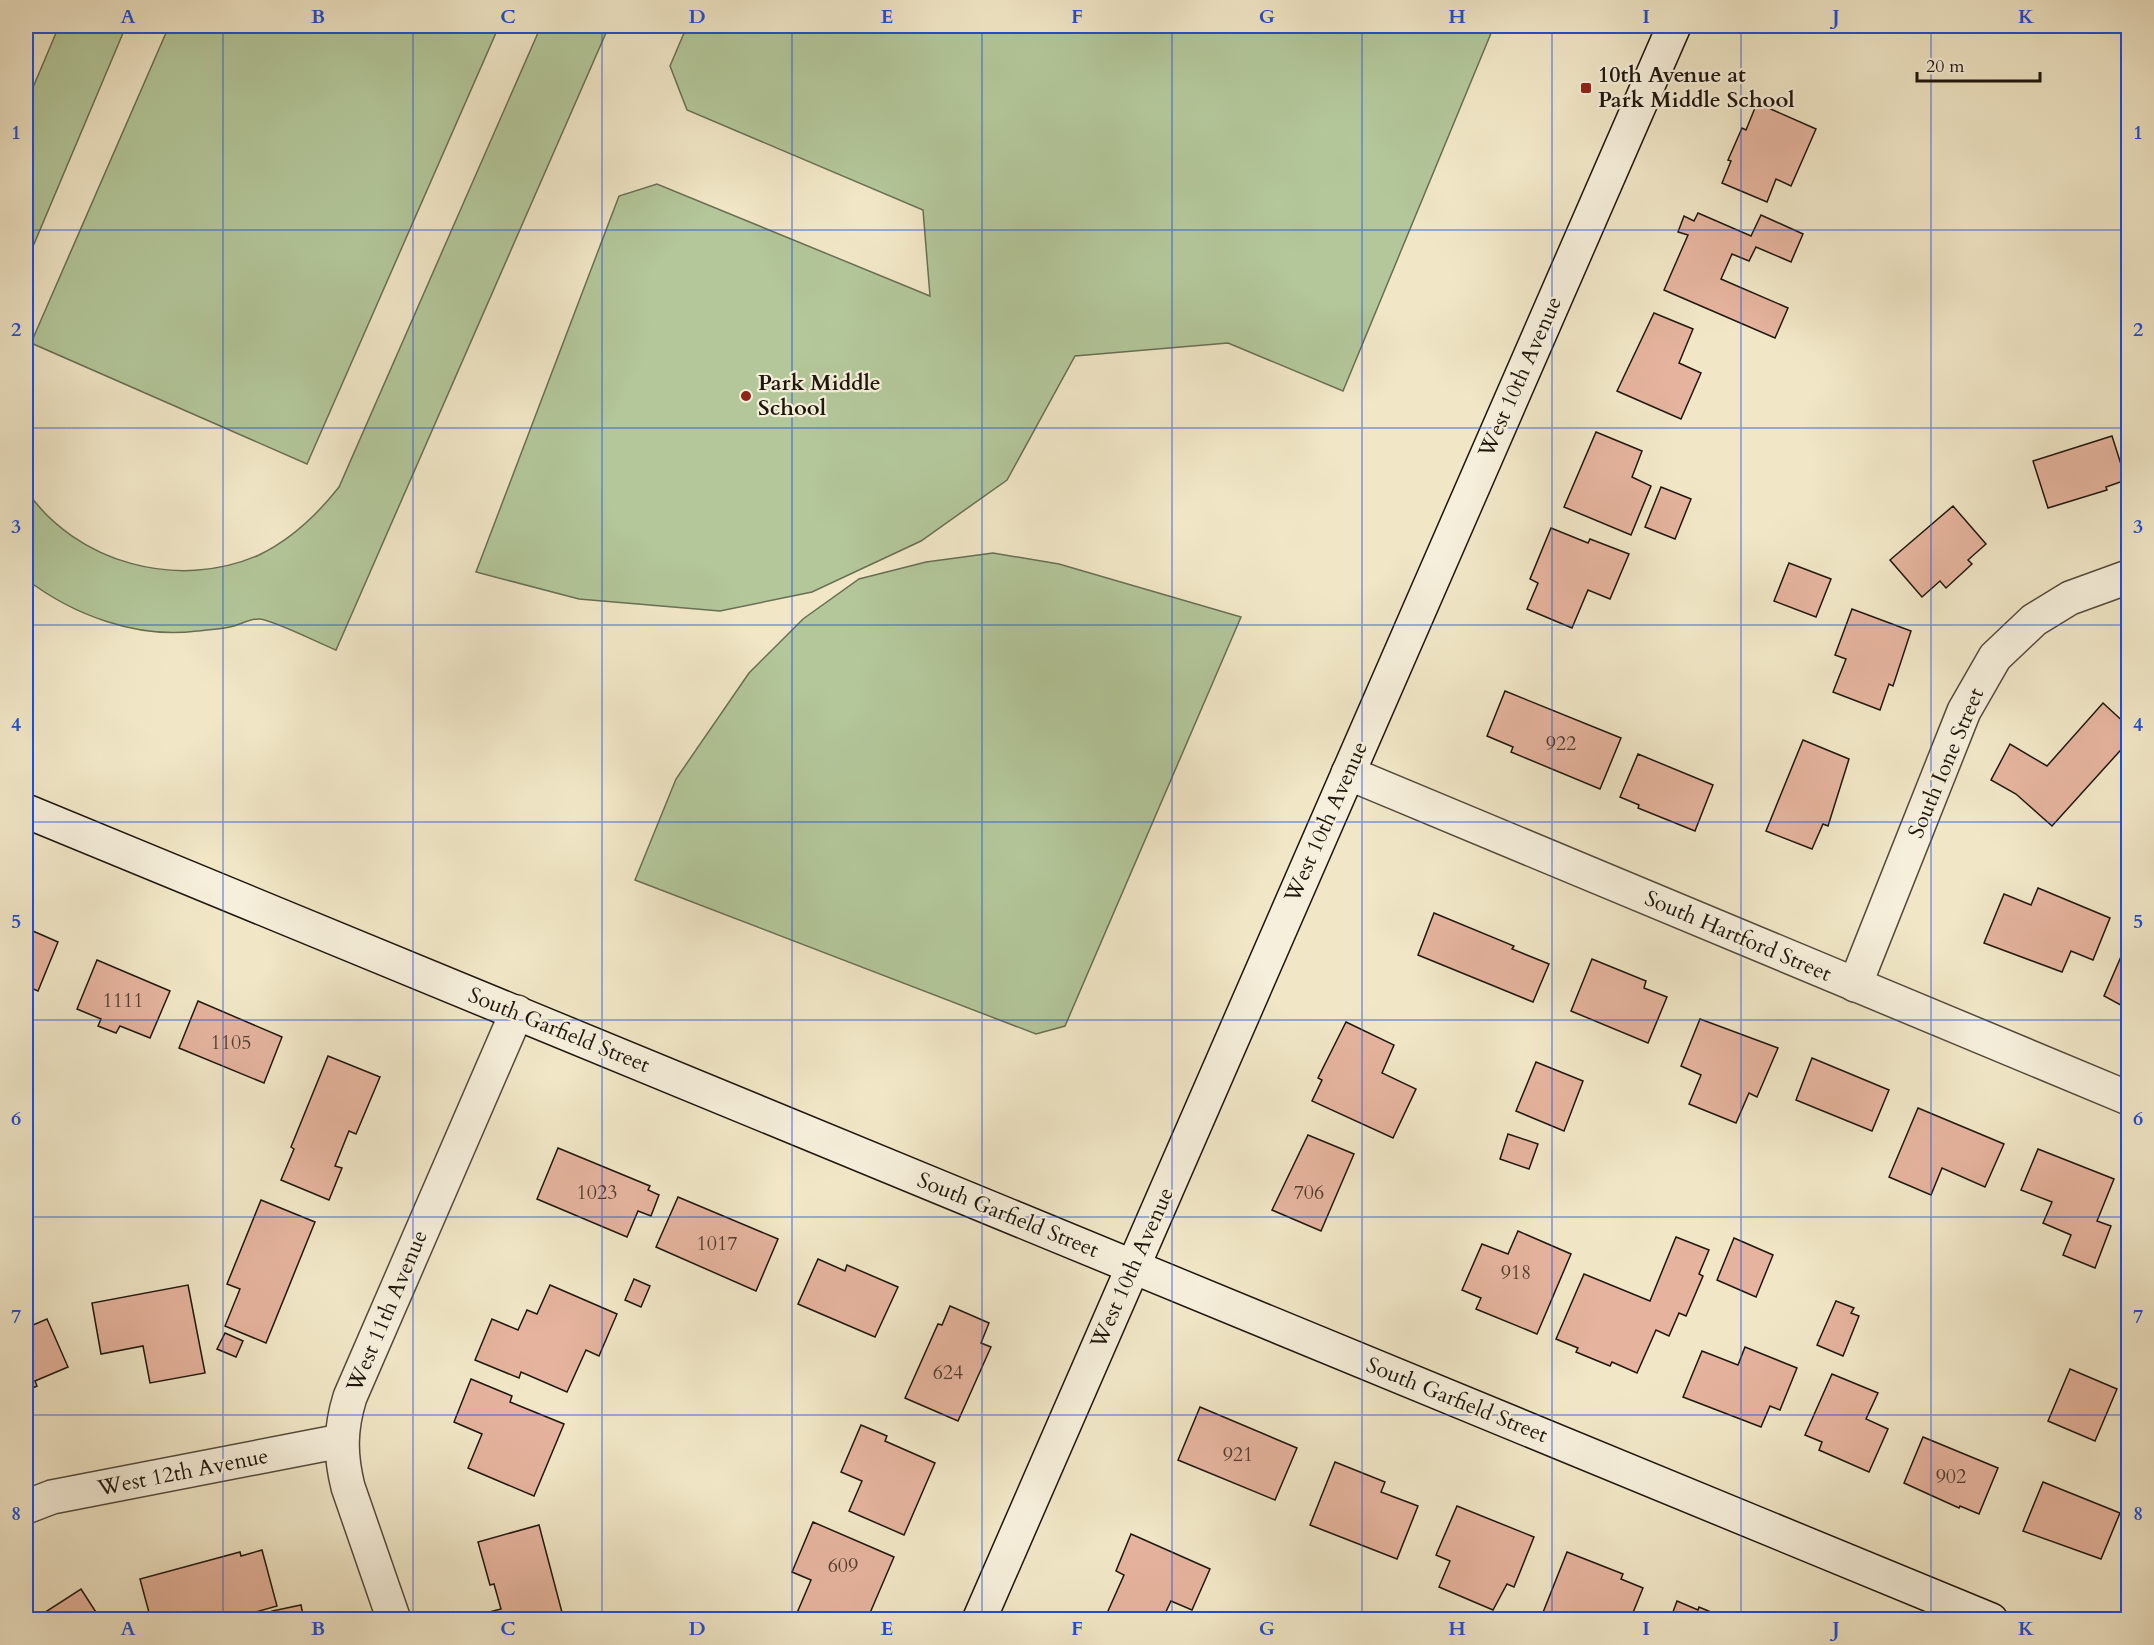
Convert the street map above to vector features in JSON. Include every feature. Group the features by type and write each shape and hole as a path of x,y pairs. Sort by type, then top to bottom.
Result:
{"street":[{"name":"West 10th Avenue","path":"979,1620 1674,26"},
{"name":"South Ione Street","path":"1855,985 1964,711 1995,657 2034,620 2070,598 2128,577"},
{"name":"South Hartford Street","path":"1348,773 2128,1098"},
{"name":"South Garfield Street","path":"26,811 1991,1620"},
{"name":"West 11th Avenue","path":"394,1620 348,1487 341,1441 350,1397 517,1012"},
{"name":"West 12th Avenue","path":"26,1507 52,1497 341,1441"}],"green space":[{"path":"59,26 126,26 26,263 26,104"},
{"path":"169,26 499,26 307,464 31,343"},
{"path":"541,26 609,26 336,650 260,619 225,628 174,633 129,628 85,613 44,592 26,579 26,490 47,515 72,536 100,552 131,563 163,570 195,570 228,566 259,555 293,534 322,507 339,487"},
{"path":"687,26 1494,26 1343,391 1228,343 1075,356 1007,480 921,541 812,592 720,611 579,599 476,572 619,196 657,184 930,296 923,210 687,110 670,66"},
{"path":"993,553 1059,564 1241,617 1065,1026 1036,1034 635,880 676,779 749,673 803,619 859,579 926,562"}],"building":[{"path":"1757,103 1816,129 1791,186 1776,179 1767,202 1722,183 1731,161 1728,160 1742,128 1746,130"},
{"path":"1698,213 1751,236 1761,215 1803,234 1791,262 1756,247 1749,261 1732,254 1721,279 1788,308 1775,338 1664,290 1688,235 1678,232 1684,216 1694,221"},
{"path":"1654,313 1693,329 1679,363 1701,373 1681,419 1617,391"},
{"path":"1596,432 1642,451 1632,477 1651,486 1631,535 1564,507"},
{"path":"2112,436 2126,480 2106,487 2107,490 2048,508 2033,461"},
{"path":"1661,487 1691,499 1675,539 1645,527"},
{"path":"1953,506 1986,544 1968,560 1972,564 1946,588 1940,581 1922,597 1890,560"},
{"path":"1551,528 1588,543 1590,539 1629,554 1610,599 1588,590 1572,628 1527,609 1538,583 1530,579"},
{"path":"1789,563 1831,579 1816,617 1774,601"},
{"path":"1852,609 1911,631 1893,686 1889,684 1880,710 1833,692 1846,659 1835,655"},
{"path":"1505,691 1621,738 1600,789 1511,752 1513,747 1487,736"},
{"path":"2103,703 2128,726 2128,742 2052,826 2016,794 1991,780 2010,744 2047,766"},
{"path":"1803,740 1849,759 1828,826 1823,824 1812,849 1766,831"},
{"path":"1638,754 1713,785 1695,831 1638,808 1639,805 1620,797"},
{"path":"2038,888 2110,918 2093,960 2071,951 2062,972 1984,943 2004,894 2031,905"},
{"path":"1434,913 1514,946 1512,949 1549,964 1533,1002 1418,955"},
{"path":"26,928 58,942 38,991 26,986"},
{"path":"2123,952 2128,955 2128,1009 2104,996"},
{"path":"1592,959 1646,981 1644,988 1667,997 1648,1043 1571,1011"},
{"path":"97,960 170,991 150,1038 120,1026 116,1033 98,1026 101,1019 77,1009"},
{"path":"198,1001 282,1037 264,1083 179,1048"},
{"path":"1700,1019 1778,1048 1757,1097 1749,1093 1736,1123 1689,1104 1701,1075 1681,1066"},
{"path":"1346,1022 1394,1045 1382,1073 1416,1089 1393,1138 1312,1101 1322,1080 1318,1078"},
{"path":"328,1056 380,1077 356,1134 349,1131 335,1166 342,1168 329,1200 281,1180 294,1149 291,1147"},
{"path":"1812,1058 1889,1090 1872,1131 1796,1100"},
{"path":"1536,1062 1583,1081 1564,1131 1516,1111"},
{"path":"1918,1108 2004,1144 1985,1187 1942,1168 1931,1195 1889,1177"},
{"path":"1508,1134 1538,1144 1529,1169 1500,1159"},
{"path":"1308,1135 1354,1154 1321,1231 1272,1210"},
{"path":"558,1148 650,1186 648,1190 659,1195 651,1216 638,1211 627,1237 537,1199"},
{"path":"2038,1149 2114,1179 2097,1221 2111,1226 2095,1268 2063,1255 2071,1235 2043,1223 2052,1202 2021,1190"},
{"path":"678,1197 778,1239 756,1291 656,1247"},
{"path":"261,1200 315,1222 266,1343 225,1326 240,1289 227,1284"},
{"path":"1518,1231 1571,1254 1537,1334 1476,1309 1481,1298 1462,1290 1482,1244 1508,1254"},
{"path":"1676,1237 1709,1250 1699,1274 1703,1276 1686,1316 1679,1313 1669,1336 1656,1330 1637,1373 1612,1362 1610,1366 1576,1352 1578,1348 1556,1339 1584,1274 1650,1301"},
{"path":"1734,1238 1773,1255 1756,1297 1717,1280"},
{"path":"818,1259 845,1271 847,1265 898,1287 875,1337 798,1304"},
{"path":"634,1279 650,1286 641,1307 625,1300"},
{"path":"188,1285 205,1373 150,1383 143,1346 101,1354 92,1303"},
{"path":"550,1285 617,1314 599,1356 586,1350 567,1392 521,1372 519,1378 475,1360 492,1319 518,1330 527,1310 537,1314"},
{"path":"1836,1301 1854,1308 1851,1313 1859,1316 1843,1356 1817,1345"},
{"path":"950,1306 989,1323 981,1343 991,1347 958,1421 905,1398 938,1324 942,1325"},
{"path":"47,1319 68,1367 35,1381 37,1386 26,1391 26,1328"},
{"path":"225,1333 243,1341 236,1357 217,1349"},
{"path":"1745,1347 1797,1368 1780,1410 1770,1406 1761,1427 1683,1397 1702,1351 1738,1365"},
{"path":"2070,1369 2117,1389 2095,1441 2048,1421"},
{"path":"1832,1374 1878,1393 1866,1419 1888,1429 1869,1472 1819,1450 1822,1442 1805,1435"},
{"path":"471,1379 512,1396 510,1402 564,1424 534,1496 468,1468 482,1434 454,1422"},
{"path":"1200,1407 1297,1448 1275,1500 1178,1460"},
{"path":"861,1425 887,1436 885,1441 935,1463 904,1535 849,1511 862,1481 841,1472"},
{"path":"1923,1437 1998,1468 1979,1514 1960,1506 1959,1508 1904,1483"},
{"path":"1335,1462 1385,1482 1381,1492 1418,1506 1397,1559 1310,1525"},
{"path":"2043,1482 2120,1513 2101,1559 2023,1531"},
{"path":"1457,1506 1534,1537 1514,1587 1507,1584 1493,1610 1439,1587 1450,1561 1436,1555"},
{"path":"813,1522 894,1557 867,1620 794,1620 811,1580 792,1572"},
{"path":"539,1525 564,1620 486,1620 485,1613 501,1609 494,1584 490,1585 478,1542"},
{"path":"1131,1534 1210,1569 1192,1610 1171,1601 1162,1620 1104,1620 1124,1575 1116,1571"},
{"path":"2128,1545 2128,1564 2122,1561"},
{"path":"262,1550 277,1606 227,1620 151,1620 140,1579 240,1552 241,1556"},
{"path":"1567,1552 1623,1574 1621,1579 1643,1588 1630,1620 1540,1620"},
{"path":"81,1589 101,1620 33,1620"},
{"path":"1677,1601 1698,1610 1699,1607 1730,1620 1670,1620"},
{"path":"301,1605 304,1620 274,1620 272,1611"}],"place":[{"name":"10th Avenue at Park Middle School","path":"1586,88"},
{"name":"Park Middle School","path":"746,396"}]}
